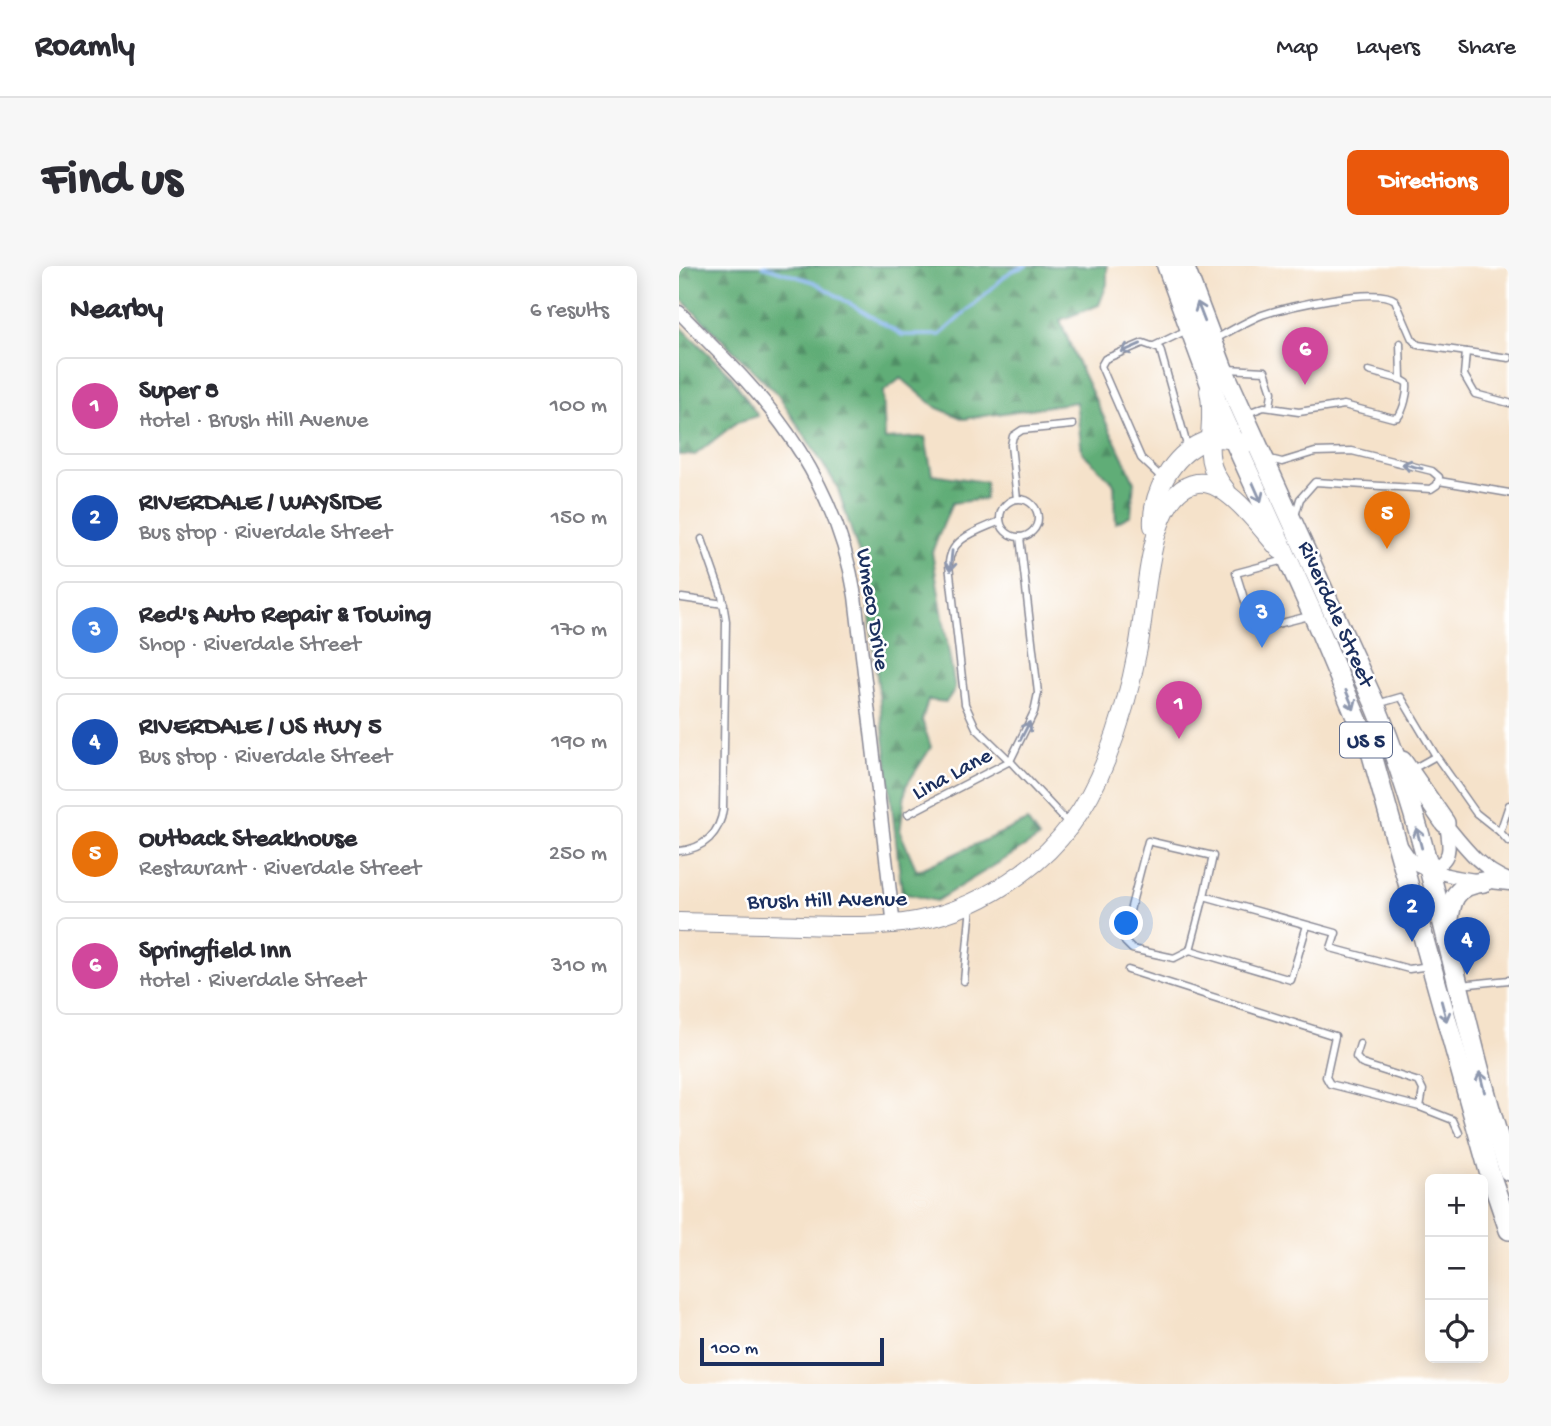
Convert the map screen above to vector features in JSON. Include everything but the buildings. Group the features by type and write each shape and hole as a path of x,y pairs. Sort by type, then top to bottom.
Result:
{"main road":[{"name":"Riverdale Street","path":"1167,266 1189,329 1243,414 1375,704 1390,743 1405,773 1445,823"},
{"name":"Riverdale Street","path":"1184,266 1212,341 1214,369 1233,439 1313,615 1367,743 1489,1171 1509,1230"},
{"name":"US 5","path":"1405,773 1458,985 1509,1171"},
{"path":"1451,958 1448,930 1453,901 1457,893 1467,886 1484,882"}],"street":[{"name":"Wmeco Drive","path":"679,312 747,383 794,441 822,489 837,524 855,596 894,926"},
{"path":"1214,369 1211,467 1217,479 1286,557"},
{"name":"Brush Hill Avenue","path":"679,922 894,926 943,915 971,903 1000,888 1033,865 1070,826 1100,774 1119,719 1139,646 1154,536 1153,511 1166,475 1188,452 1210,439"},
{"path":"1210,439 1233,439 1246,444 1263,457"},
{"path":"1166,475 1213,484 1233,498"},
{"name":"Brush Hill Avenue","path":"1154,536 1172,497 1183,488 1197,483"},
{"path":"1428,869 1439,865 1447,856 1445,823"},
{"path":"1445,823 1476,860 1509,882"},
{"path":"1396,838 1414,862 1428,869 1484,882 1509,882"}],"lane":[{"path":"1212,341 1251,320 1274,312 1338,298 1384,296 1395,300 1412,339 1418,345 1509,358"},
{"path":"1154,346 1189,329"},
{"path":"1166,475 1141,458 1101,366 1105,359 1143,343 1160,349 1188,452"},
{"path":"1400,344 1401,379"},
{"path":"1467,352 1464,373 1475,394 1509,403"},
{"path":"1214,369 1265,372 1272,392 1270,408"},
{"path":"1243,414 1262,407 1299,412 1344,405 1397,418 1401,414 1407,383 1369,371"},
{"path":"1017,499 1011,444 1013,436 1020,431 1073,425"},
{"path":"1263,457 1282,462 1315,452 1352,452 1432,471 1438,475 1439,481"},
{"path":"1439,481 1509,493"},
{"path":"1295,528 1297,504 1315,482 1431,489 1439,481"},
{"path":"1017,499 1031,503 1038,518 1034,530 1020,537 1005,531 1000,521 1004,506 1017,499"},
{"path":"1000,521 957,543 951,551 949,565 965,704 976,728 1070,826"},
{"path":"1010,761 1032,717 1038,693 1020,537"},
{"path":"679,851 693,849 709,839 718,827 722,812 726,621 716,575 702,539"},
{"path":"1286,557 1236,573 1254,630 1313,615"},
{"path":"682,598 723,604"},
{"path":"1375,704 1401,697 1450,778 1476,813 1509,842"},
{"path":"1405,773 1436,756"},
{"name":"Lina Lane","path":"908,814 1010,761"},
{"path":"1500,832 1509,806"},
{"path":"1189,950 1205,896 1213,856 1148,841 1126,923 1125,942 1132,949 1174,958 1189,950 1291,980 1307,925"},
{"path":"1205,896 1336,933 1331,948 1409,969 1431,966"},
{"path":"964,981 971,903"},
{"path":"1128,970 1335,1036 1326,1077 1329,1084 1419,1107 1453,1120 1459,1133"},
{"path":"1458,985 1509,980"},
{"path":"1360,1044 1356,1057 1362,1064 1419,1082 1423,1090 1419,1107"}],"green space":[{"path":"679,266 1107,266 1107,284 1099,305 1060,320 1134,481 1131,515 1116,523 1114,484 1082,452 1076,402 964,419 937,408 901,378 883,392 885,439 925,437 932,474 986,482 985,499 952,503 932,552 955,689 946,702 928,700 922,720 931,747 906,786 900,832 917,871 1027,821 1039,838 936,901 902,893 865,573 837,486 778,395 679,297"},
{"path":"679,325 730,375 758,416 737,422 695,455 679,455"}],"waterway":[{"path":"763,266 814,282 902,335 940,335 1011,271 1026,266"}],"place":[{"name":"Springfield Inn","path":"1305,385"},
{"name":"Outback Steakhouse","path":"1387,549"},
{"name":"Red's Auto Repair & Towing","path":"1262,648"},
{"name":"Super 8","path":"1179,739"},
{"name":"RIVERDALE / WAYSIDE","path":"1412,942"},
{"name":"RIVERDALE / US HWY 5","path":"1467,975"}]}
